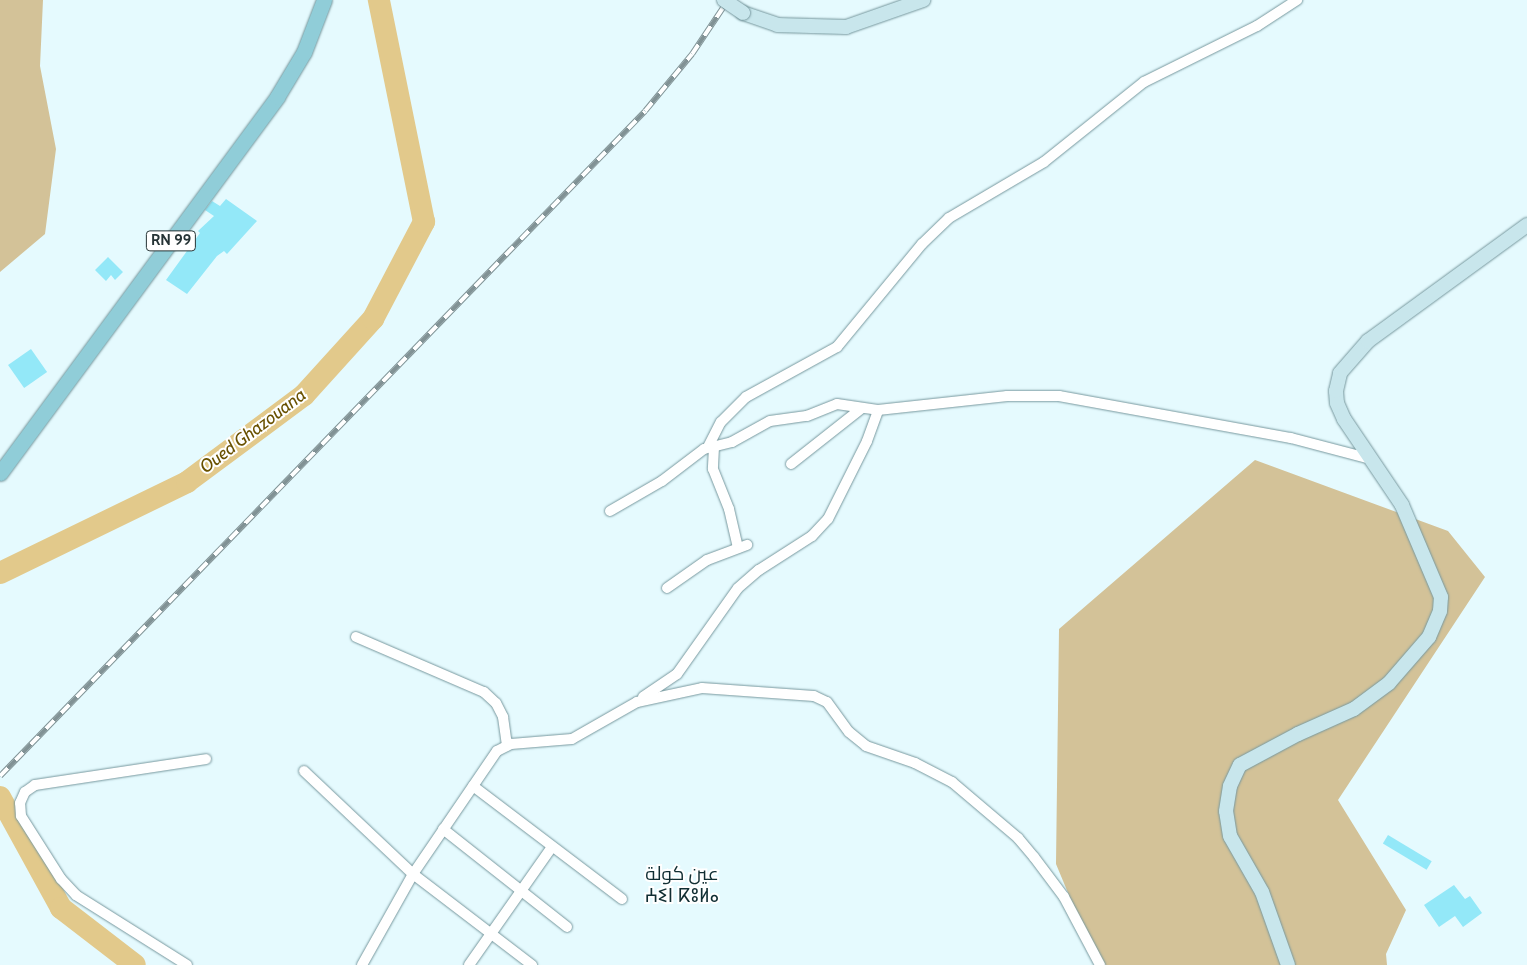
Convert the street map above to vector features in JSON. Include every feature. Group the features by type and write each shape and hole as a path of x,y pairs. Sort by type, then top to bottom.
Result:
{"main road":[{"name":"RN 99","path":"0,473 277,97 304,52 324,0"},
{"path":"724,0 742,13 777,25 846,27 923,0"},
{"path":"1288,965 1278,930 1262,892 1230,836 1226,811 1230,786 1240,764 1298,734 1354,710 1389,683 1425,642 1440,611 1441,597 1402,505 1337,403 1336,391 1345,365 1368,341 1527,225"}],"street":[{"path":"667,588 693,568 743,547 713,470 711,447 721,422 746,397 837,347 922,244 949,218 1031,172 1144,82 1257,26 1297,0"},
{"path":"610,512 649,489 711,447 732,442 764,424 806,416 831,405 878,410 1007,396 1059,396 1319,443 1371,459"},
{"path":"791,464 862,408"},
{"path":"362,965 412,874 493,755 506,746 572,739 637,702 677,674 738,588 759,570 812,536 828,520 867,441 878,410"},
{"path":"356,638 484,692 496,703 503,717 506,746"},
{"path":"637,702 702,688 784,696 807,694 821,698 856,739 875,751 915,763 952,782 1018,838 1064,897 1100,965"},
{"path":"187,965 99,911 72,891 21,816 20,803 25,792 35,786 206,759"},
{"path":"304,771 412,874 532,965"},
{"path":"473,786 622,900"},
{"path":"443,829 567,927"},
{"path":"470,965 552,846"}],"shaded area":[{"path":"0,0 43,0 40,66 56,149 45,234 0,272"},
{"path":"1255,460 1448,531 1485,577 1338,800 1406,910 1386,954 1387,965 1098,965 1056,864 1059,629"}],"building":[{"path":"226,199 257,221 227,254 224,251 217,256 187,294 166,280 200,233 198,231 214,216 205,210 212,201 220,206"},
{"path":"108,257 123,272 115,280 111,275 106,281 95,270"},
{"path":"31,349 47,372 24,388 8,365"},
{"path":"1388,835 1432,861 1427,870 1383,844"},
{"path":"1454,885 1465,899 1470,896 1482,913 1463,927 1455,916 1439,927 1424,905"}],"waterway":[{"name":"Oued Ghazouana","path":"0,573 187,482 304,395 373,319 424,222 379,0"},
{"name":"Oued Ghazouana","path":"0,797 61,908 135,965"}],"railway":[{"path":"0,776 645,111 692,54 728,0"}],"district":[{"name":"عين كولة ⵄⵉⵏ ⴽⵓⵍⴰ","path":"682,885"}]}
